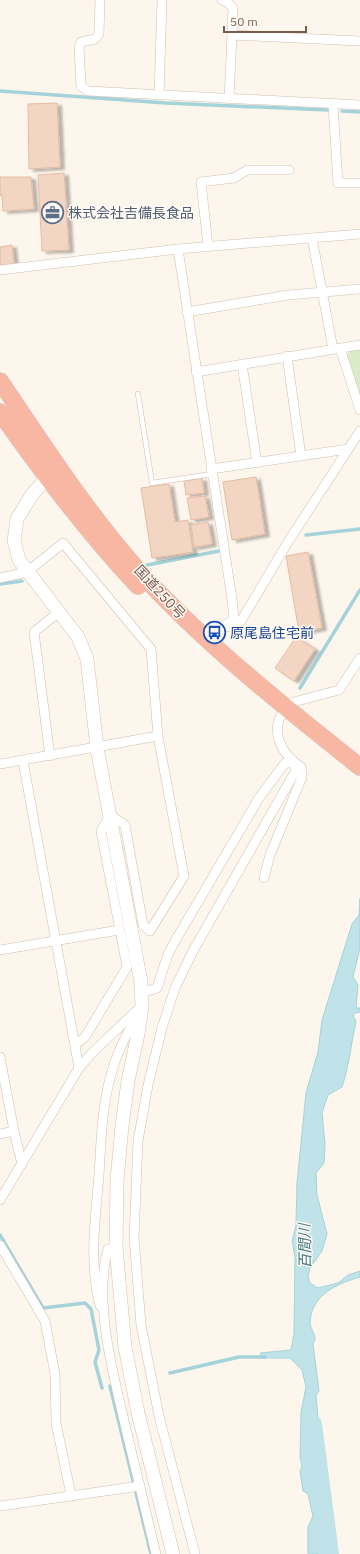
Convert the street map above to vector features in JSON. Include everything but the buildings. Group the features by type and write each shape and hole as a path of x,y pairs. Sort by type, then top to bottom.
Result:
{"highway":[{"name":"国道250号","path":"0,382 98,522 146,578 221,653 288,714 360,776"},
{"name":"国道250号","path":"0,412 69,506 106,551 152,600 208,652 360,767"}],"street":[{"path":"100,0 99,34 95,39 81,42 79,47 81,86 88,91 333,105 360,105"},
{"path":"159,95 162,0"},
{"path":"222,0 227,2 233,8 229,99"},
{"path":"232,35 360,41"},
{"path":"333,105 338,183 360,183"},
{"path":"208,246 201,182 234,178 248,170 289,170"},
{"path":"0,270 208,246 360,234"},
{"path":"312,238 321,292 337,348 360,410"},
{"path":"178,249 234,619 214,633"},
{"path":"187,312 288,295 360,289"},
{"path":"196,372 360,345"},
{"path":"287,356 301,456"},
{"path":"242,364 257,463"},
{"path":"214,633 241,622 288,542 360,432"},
{"path":"212,472 257,463 348,450"},
{"path":"46,473 42,484 33,493 17,519 14,541 19,560 78,637 87,659 97,748 142,1000 138,1034 128,1081 122,1126 117,1180 116,1247 125,1347 138,1413 173,1554"},
{"path":"0,578 27,572 63,543 151,649 158,736 184,876 150,931 143,925 124,825 110,815"},
{"path":"50,756 34,632 59,612"},
{"path":"183,616 193,618 214,633"},
{"path":"264,878 270,856 302,776 301,767 295,763 284,750 278,737 276,727 288,714 290,703 339,690 360,658"},
{"path":"0,764 158,736"},
{"path":"23,761 76,1044 79,1068"},
{"path":"0,1200 79,1068 142,1000 157,988 168,954 174,942 259,798 285,763 295,763"},
{"path":"195,1554 159,1416 141,1325 134,1238 138,1141 148,1085 162,1028 175,988 192,951 295,772 295,763"},
{"path":"76,1044 85,1037 127,967 101,831 110,815"},
{"path":"0,950 119,930"},
{"path":"142,1000 114,1064 109,1084 102,1128 94,1244 95,1284 136,1486 156,1554"},
{"path":"0,1057 22,1164"},
{"path":"0,1134 14,1131"},
{"path":"0,1245 45,1321 55,1374 56,1423 70,1495"},
{"path":"102,1314 105,1260 108,1249 116,1247"},
{"path":"0,1506 136,1486"}],"lane":[{"path":"138,394 152,483 212,472"}],"green space":[{"path":"360,349 360,400 347,356 349,351"}],"water":[{"path":"360,898 360,948 353,977 358,985 356,1008 360,1008 360,1012 353,1015 356,1022 342,1087 328,1095 322,1113 325,1144 324,1163 316,1173 317,1195 327,1234 322,1251 310,1268 308,1276 310,1283 318,1288 338,1283 348,1275 360,1271 360,1277 335,1287 321,1297 315,1304 310,1322 315,1337 313,1344 319,1391 316,1395 319,1430 315,1440 319,1481 317,1488 326,1497 337,1554 308,1554 308,1527 313,1516 308,1494 303,1491 300,1471 302,1466 300,1458 301,1412 306,1387 302,1370 290,1358 262,1358 260,1353 291,1350 294,1334 295,1257 292,1241 296,1225 297,1183 306,1093 318,1052 322,1020 352,924 359,915"}],"waterway":[{"path":"0,91 166,103 328,110"},
{"path":"342,111 360,112"},
{"path":"306,535 360,529"},
{"path":"147,565 219,551"},
{"path":"0,584 22,581"},
{"path":"300,688 360,590"},
{"path":"0,1235 43,1308 85,1303 91,1309 99,1350 95,1362 102,1388"},
{"path":"170,1373 239,1357 265,1357"},
{"path":"110,1386 151,1554"},
{"name":"百間川","path":"312,1424 329,1554"}],"place":[{"name":"株式会社吉備長食品","path":"53,213"},
{"name":"原尾島住宅前","path":"214,633"}]}
